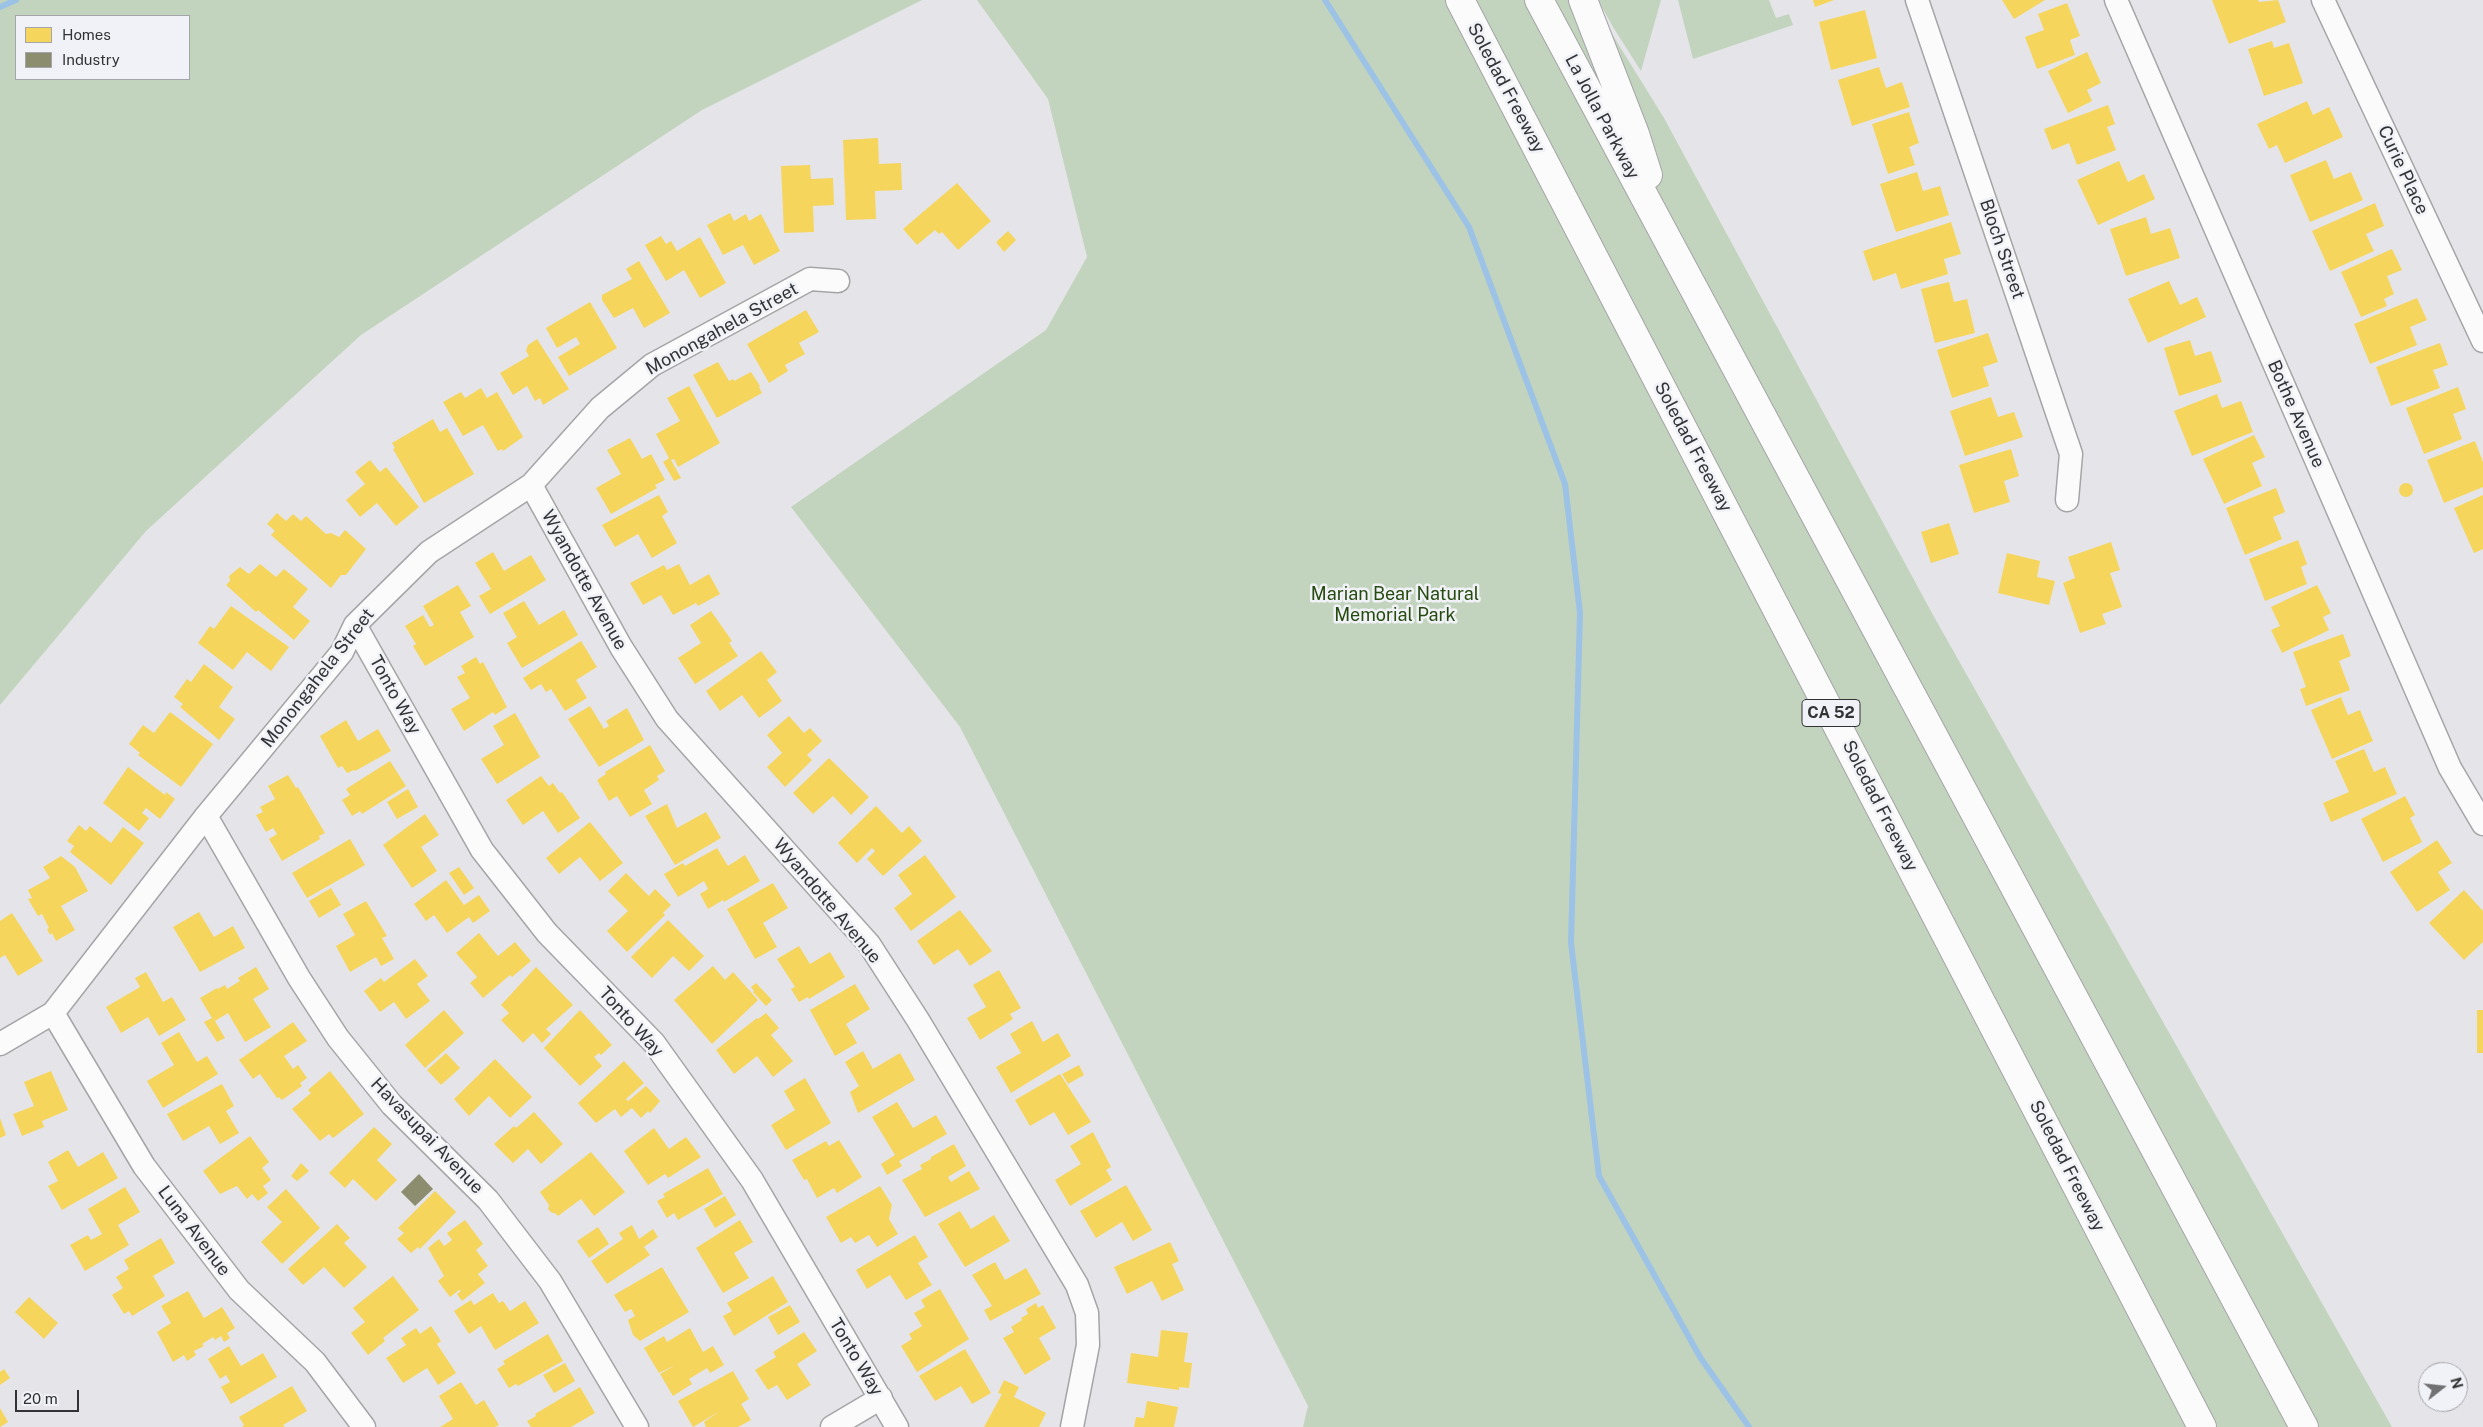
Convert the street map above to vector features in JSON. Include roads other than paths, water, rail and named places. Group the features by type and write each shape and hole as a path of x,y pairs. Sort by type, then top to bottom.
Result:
{"highway":[{"name":"Soledad Freeway","path":"1460,0 2202,1427"},
{"name":"La Jolla Parkway","path":"1539,0 1666,234"},
{"path":"1583,0 1635,134 1666,234 2304,1427"}],"street":[{"name":"Bloch Street","path":"1917,0 2071,454 2067,500"},
{"name":"Bothe Avenue","path":"2116,0 2450,768 2483,824"},
{"name":"Curie Place","path":"2323,0 2483,341"},
{"name":"Monongahela Street","path":"0,1044 53,1013 206,816 342,652 355,625 429,552 531,484 600,408 652,365 810,279 838,281"},
{"name":"Wyandotte Avenue","path":"531,484 621,647 667,719 868,944 918,1020 1076,1285 1087,1313 1088,1345 1072,1427"},
{"name":"Tonto Way","path":"355,625 482,850 547,933 654,1043 752,1180 897,1427"},
{"name":"Havasupai Avenue","path":"206,816 299,978 338,1038 392,1105 488,1200 539,1266 550,1281 637,1427"},
{"name":"Luna Avenue","path":"53,1013 144,1166 239,1290 315,1362 364,1427"},
{"path":"832,1427 881,1398"}],"waterway":[{"path":"0,7 16,0"},
{"path":"1325,0 1469,227 1565,484 1580,613 1571,943 1599,1176 1700,1357 1749,1427"}],"park label":[{"name":"Marian Bear Natural Memorial Park","path":"1395,604"}]}
